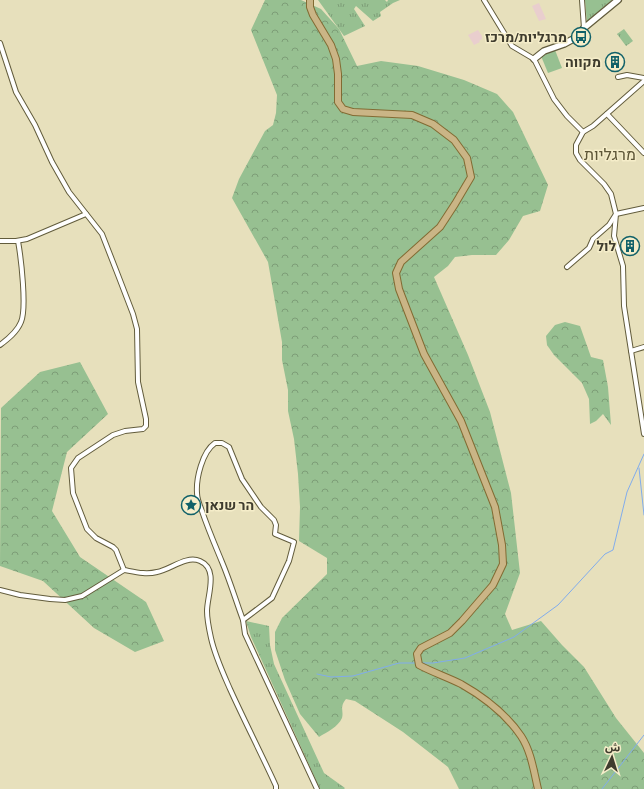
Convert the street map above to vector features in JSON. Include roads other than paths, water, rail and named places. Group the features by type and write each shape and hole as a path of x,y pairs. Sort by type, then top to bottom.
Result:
{"main road":[{"path":"310,0 310,7 313,15 336,59 338,74 338,102 343,109 353,112 412,115 433,124 454,140 467,158 471,177 455,204 440,227 401,262 396,273 399,288 424,354 461,421 495,506 502,545 503,564 493,585 462,622 450,633 421,648 418,654 419,665 460,684 484,699 504,715 521,737 531,760 538,789"}],"street":[{"path":"484,0 512,46 534,59 554,99 567,116 583,132"},
{"path":"582,0 584,28"},
{"path":"534,59 544,51 577,38 584,28 618,0"},
{"path":"0,43 12,82 36,125 52,162 74,198 98,227 104,239 136,322 138,338 139,390 146,423 143,429 125,431 113,435 78,458 72,468 71,477 73,493 87,529 96,538 116,550 124,570"},
{"path":"618,77 627,75 644,78"},
{"path":"644,81 607,114 583,132 576,145 576,153 580,160 612,194 616,214 614,236 623,266 624,306 644,434"},
{"path":"607,114 644,153"},
{"path":"567,267 589,248 593,239 609,224 616,214 644,208"},
{"path":"0,241 27,240 86,214"},
{"path":"0,345 13,334 20,325 22,318 22,269 18,241"},
{"path":"632,351 644,347"},
{"path":"243,620 272,598 289,561 294,542 275,534 276,525 274,520 261,507 242,479 228,447 222,443 215,443 208,450 200,468 197,495 243,620 245,634 317,789"},
{"path":"0,590 42,598 65,600 82,596 124,570 148,574 159,572 176,564 191,560 199,560 205,563 210,571 210,589 207,611 212,641 224,675 276,789"}],"waterway":[{"path":"421,663 433,663 465,658 514,637 558,605 605,554 613,550 627,492 644,454"},
{"path":"639,468 644,515"},
{"path":"317,674 331,677 353,676 399,663 416,663"},
{"path":"602,789 644,735"}],"place":[{"name":"מרגליות/מרכז","path":"581,37"},
{"name":"מקווה","path":"615,62"},
{"name":"לול","path":"630,246"},
{"name":"הר שנאן","path":"191,505"}],"district":[{"name":"מרגליות","path":"610,154"}]}
